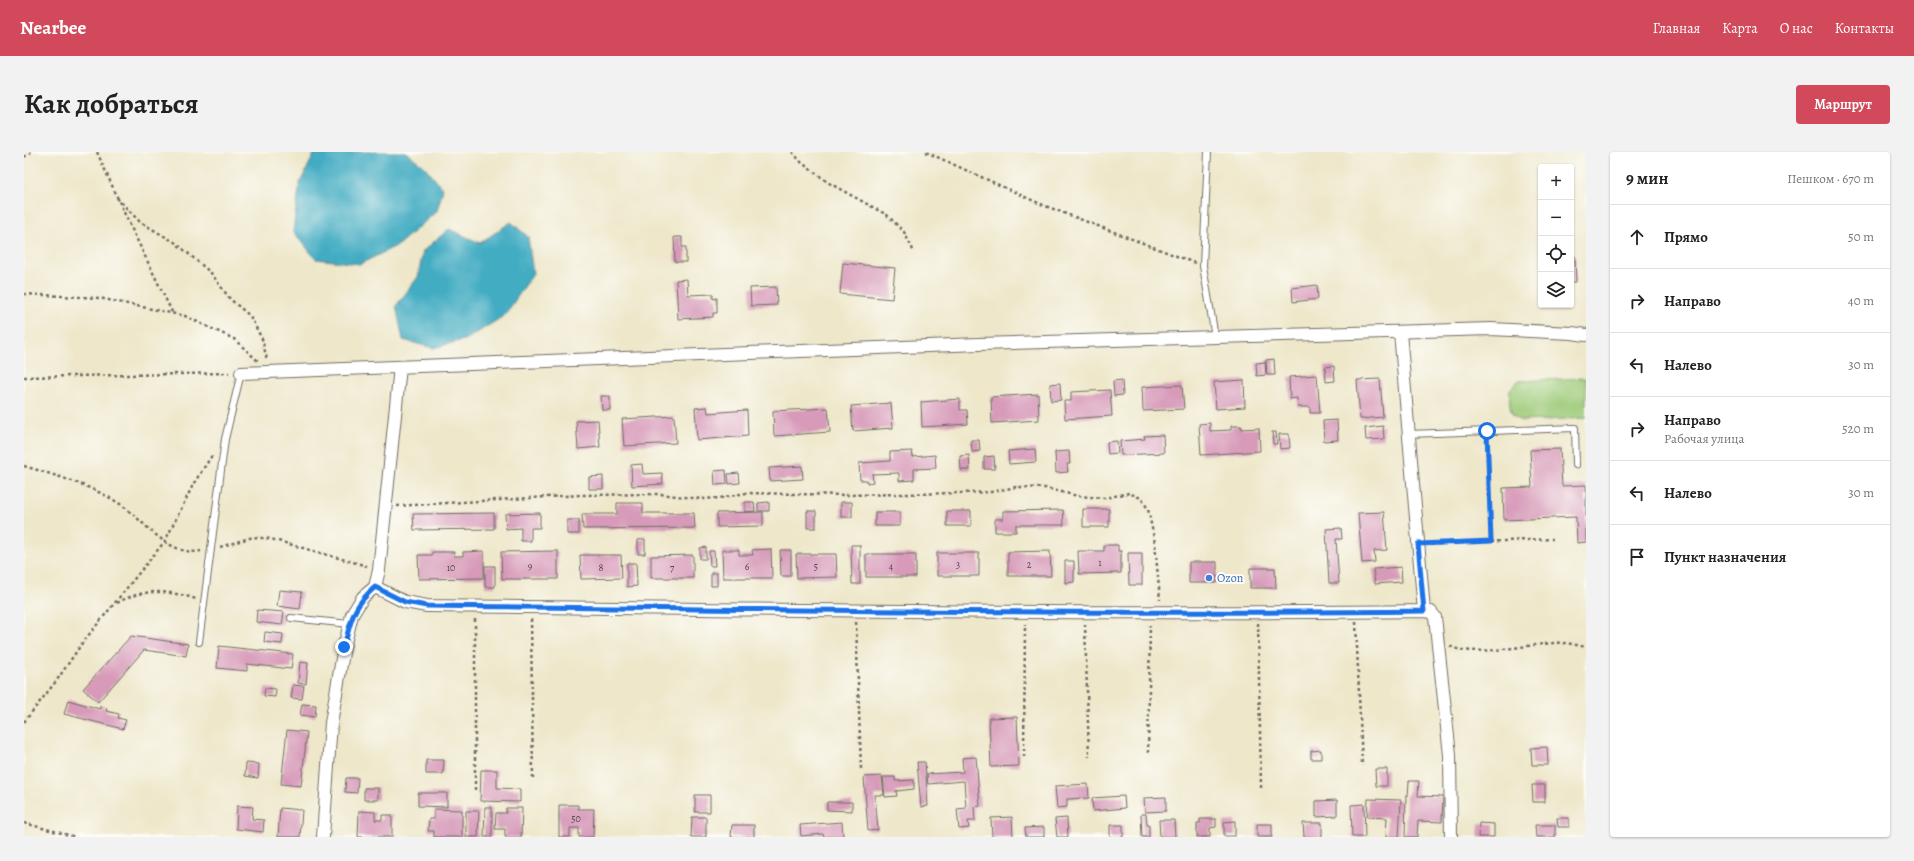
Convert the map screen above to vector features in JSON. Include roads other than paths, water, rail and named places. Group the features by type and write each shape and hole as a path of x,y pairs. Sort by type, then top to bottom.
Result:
{"street":[{"path":"241,373 979,344 1491,329 1586,335"},
{"path":"1400,332 1424,611"},
{"path":"323,837 331,722 344,647 352,615 363,597 375,587 379,570 400,367"},
{"path":"375,587 405,602 427,606 855,611 1431,612 1435,617 1438,638 1450,754 1451,837"}],"lane":[{"path":"1208,152 1203,266 1215,337"},
{"path":"199,642 225,439 241,373"},
{"path":"1408,434 1575,428 1576,465"},
{"path":"291,618 350,624"}],"water":[{"path":"315,152 406,152 424,166 443,189 437,211 398,245 360,264 316,259 293,231 300,183"},
{"path":"511,222 528,237 533,274 505,315 467,339 433,348 403,340 396,306 418,277 423,251 449,229 480,243"}],"place":[{"name":"Ozon","path":"1209,578"}]}
